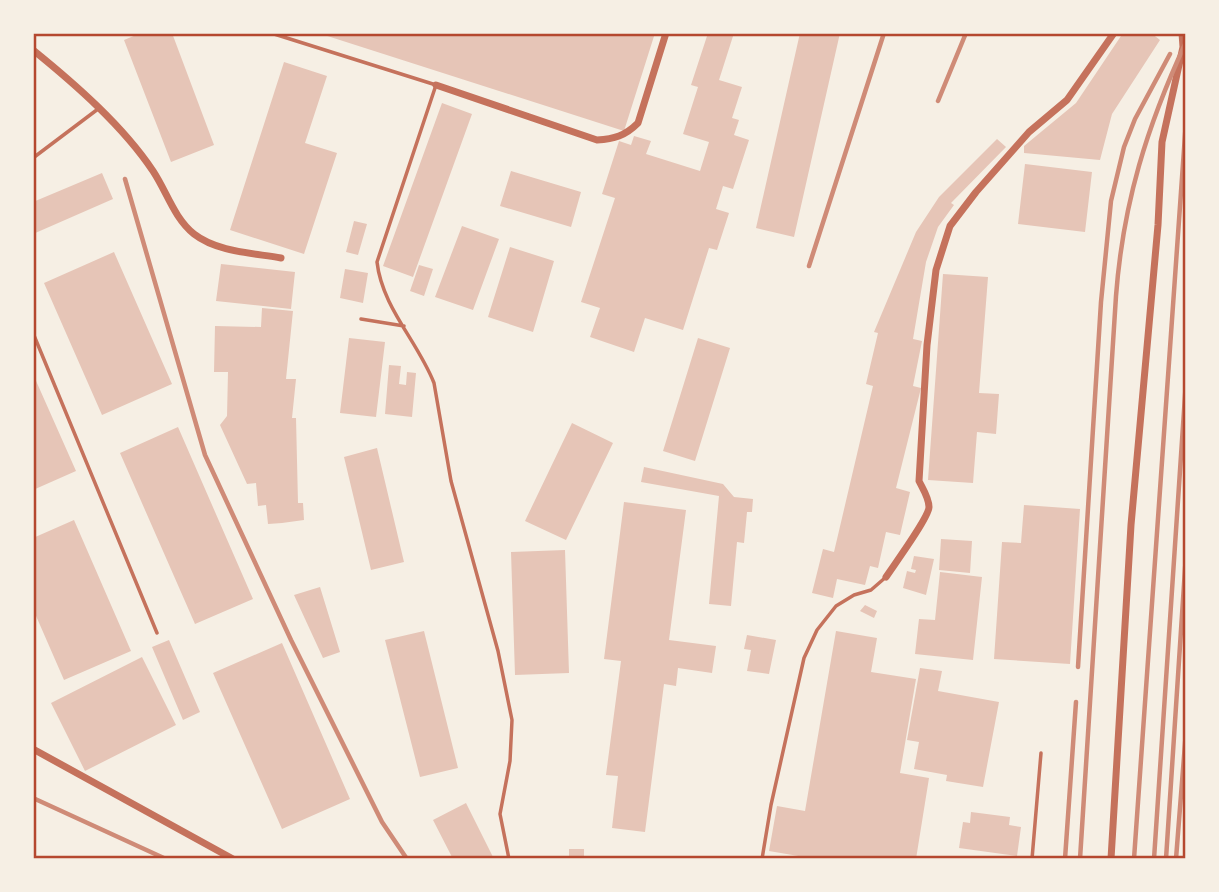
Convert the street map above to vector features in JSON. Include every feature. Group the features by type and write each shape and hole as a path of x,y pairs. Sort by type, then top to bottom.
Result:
{"street":[{"path":"436,85 597,140 615,139 629,132 638,123 666,33"},
{"path":"886,577 929,508 928,497 919,481 926,358 936,270 950,226 975,192 1029,132 1068,100 1114,33"},
{"path":"1111,859 1130,525 1158,225 1162,142 1183,47 1182,33"},
{"path":"33,50 75,84 137,150 154,172 181,222 195,235 214,245 281,258"},
{"path":"33,749 233,859"}],"lane":[{"path":"271,33 436,85 377,262 379,275 393,310 428,369 433,383 451,481 498,651 512,720 510,761 500,814 509,859"},
{"path":"33,158 97,109"},
{"path":"361,319 404,326"},
{"path":"33,333 157,633"},
{"path":"762,859 771,805 804,658 817,630 836,606 854,594 871,590 886,577"},
{"path":"1032,859 1041,753"},
{"path":"37,859 50,859"}],"building":[{"path":"141,33 172,33 214,145 171,162 124,40"},
{"path":"318,33 655,33 624,131"},
{"path":"708,33 734,33 719,80 742,87 732,118 739,120 734,135 749,140 733,189 723,186 716,209 729,213 717,250 709,248 683,330 645,318 634,352 590,337 600,308 581,302 615,198 602,194 619,141 631,145 634,136 651,141 646,154 700,171 709,142 683,134 698,87 691,85"},
{"path":"800,33 840,33 794,237 756,228"},
{"path":"1123,33 1151,33 1160,40 1112,114 1100,160 1024,153 1024,146 1076,103"},
{"path":"284,62 327,76 305,143 337,153 304,254 230,230"},
{"path":"442,103 472,114 413,277 383,266"},
{"path":"997,139 1006,147 951,203 954,205 938,227 926,262 913,339 922,341 913,386 921,388 896,488 910,492 900,535 886,532 878,568 870,566 865,585 837,579 833,598 812,593 823,549 834,552 873,386 866,384 878,333 874,332 916,232 939,197"},
{"path":"1025,164 1092,172 1085,232 1018,224"},
{"path":"511,171 581,192 571,227 500,206"},
{"path":"102,173 113,199 33,234 33,202"},
{"path":"354,221 367,224 358,255 346,252"},
{"path":"462,226 499,239 473,310 435,297"},
{"path":"510,247 554,261 533,332 488,317"},
{"path":"114,252 172,384 102,415 44,283"},
{"path":"221,264 295,272 291,309 216,301"},
{"path":"419,265 433,269 424,296 410,291"},
{"path":"345,269 368,273 363,303 340,298"},
{"path":"943,274 988,277 979,393 999,394 996,434 977,432 973,483 928,480"},
{"path":"262,308 293,311 286,379 296,379 292,418 296,418 298,503 303,503 304,520 268,524 266,505 258,506 256,483 247,484 220,425 227,416 228,372 214,372 215,326 261,327"},
{"path":"349,338 385,342 376,417 340,413"},
{"path":"698,338 730,348 695,461 663,451"},
{"path":"389,365 401,366 399,384 406,385 407,372 416,373 412,417 385,414"},
{"path":"33,374 76,471 33,490"},
{"path":"572,423 613,443 566,540 525,521"},
{"path":"178,427 253,599 195,624 120,453"},
{"path":"377,448 404,562 371,570 344,457"},
{"path":"644,467 723,484 734,497 753,499 752,512 747,512 744,543 737,542 731,606 709,604 719,496 641,482"},
{"path":"624,502 686,510 669,640 716,646 712,673 678,668 676,686 664,684 645,832 612,828 618,776 606,775 621,661 604,659"},
{"path":"1024,505 1080,509 1070,664 994,659 1002,542 1021,543"},
{"path":"74,520 131,651 64,680 33,609 33,538"},
{"path":"941,539 972,541 970,573 939,570"},
{"path":"565,550 569,673 515,675 511,552"},
{"path":"914,556 934,559 926,595 903,588 907,571 915,573 916,570 911,569"},
{"path":"940,572 982,577 973,660 915,654 919,619 935,620"},
{"path":"320,587 340,652 323,658 294,595"},
{"path":"865,605 877,611 874,618 860,611"},
{"path":"424,631 458,768 420,777 385,640"},
{"path":"836,631 877,638 871,672 916,679 900,773 929,778 916,859 816,859 769,851 777,806 805,811"},
{"path":"747,635 776,640 769,674 747,671 751,650 744,649"},
{"path":"169,640 200,712 183,720 152,647"},
{"path":"282,643 350,799 282,829 213,673"},
{"path":"142,657 176,725 85,771 51,703"},
{"path":"920,668 942,671 938,691 999,702 983,787 946,781 947,775 914,769 919,742 907,740"},
{"path":"466,803 494,859 453,859 433,820"},
{"path":"971,812 1010,817 1009,825 1021,827 1017,856 959,848 963,822 970,823"},
{"path":"569,849 584,849 584,859 569,859"}],"railway":[{"path":"809,266 884,33"},
{"path":"938,101 966,33"},
{"path":"1080,859 1119,262 1139,166 1160,104 1186,42"},
{"path":"1078,667 1101,302 1111,201 1124,147 1135,119 1170,54"},
{"path":"1134,859 1186,121"},
{"path":"125,179 205,455 291,640 382,822 407,859"},
{"path":"1154,859 1186,381"},
{"path":"1166,859 1186,554"},
{"path":"1065,859 1076,702"},
{"path":"1176,859 1186,731"},
{"path":"33,798 166,859"}]}
